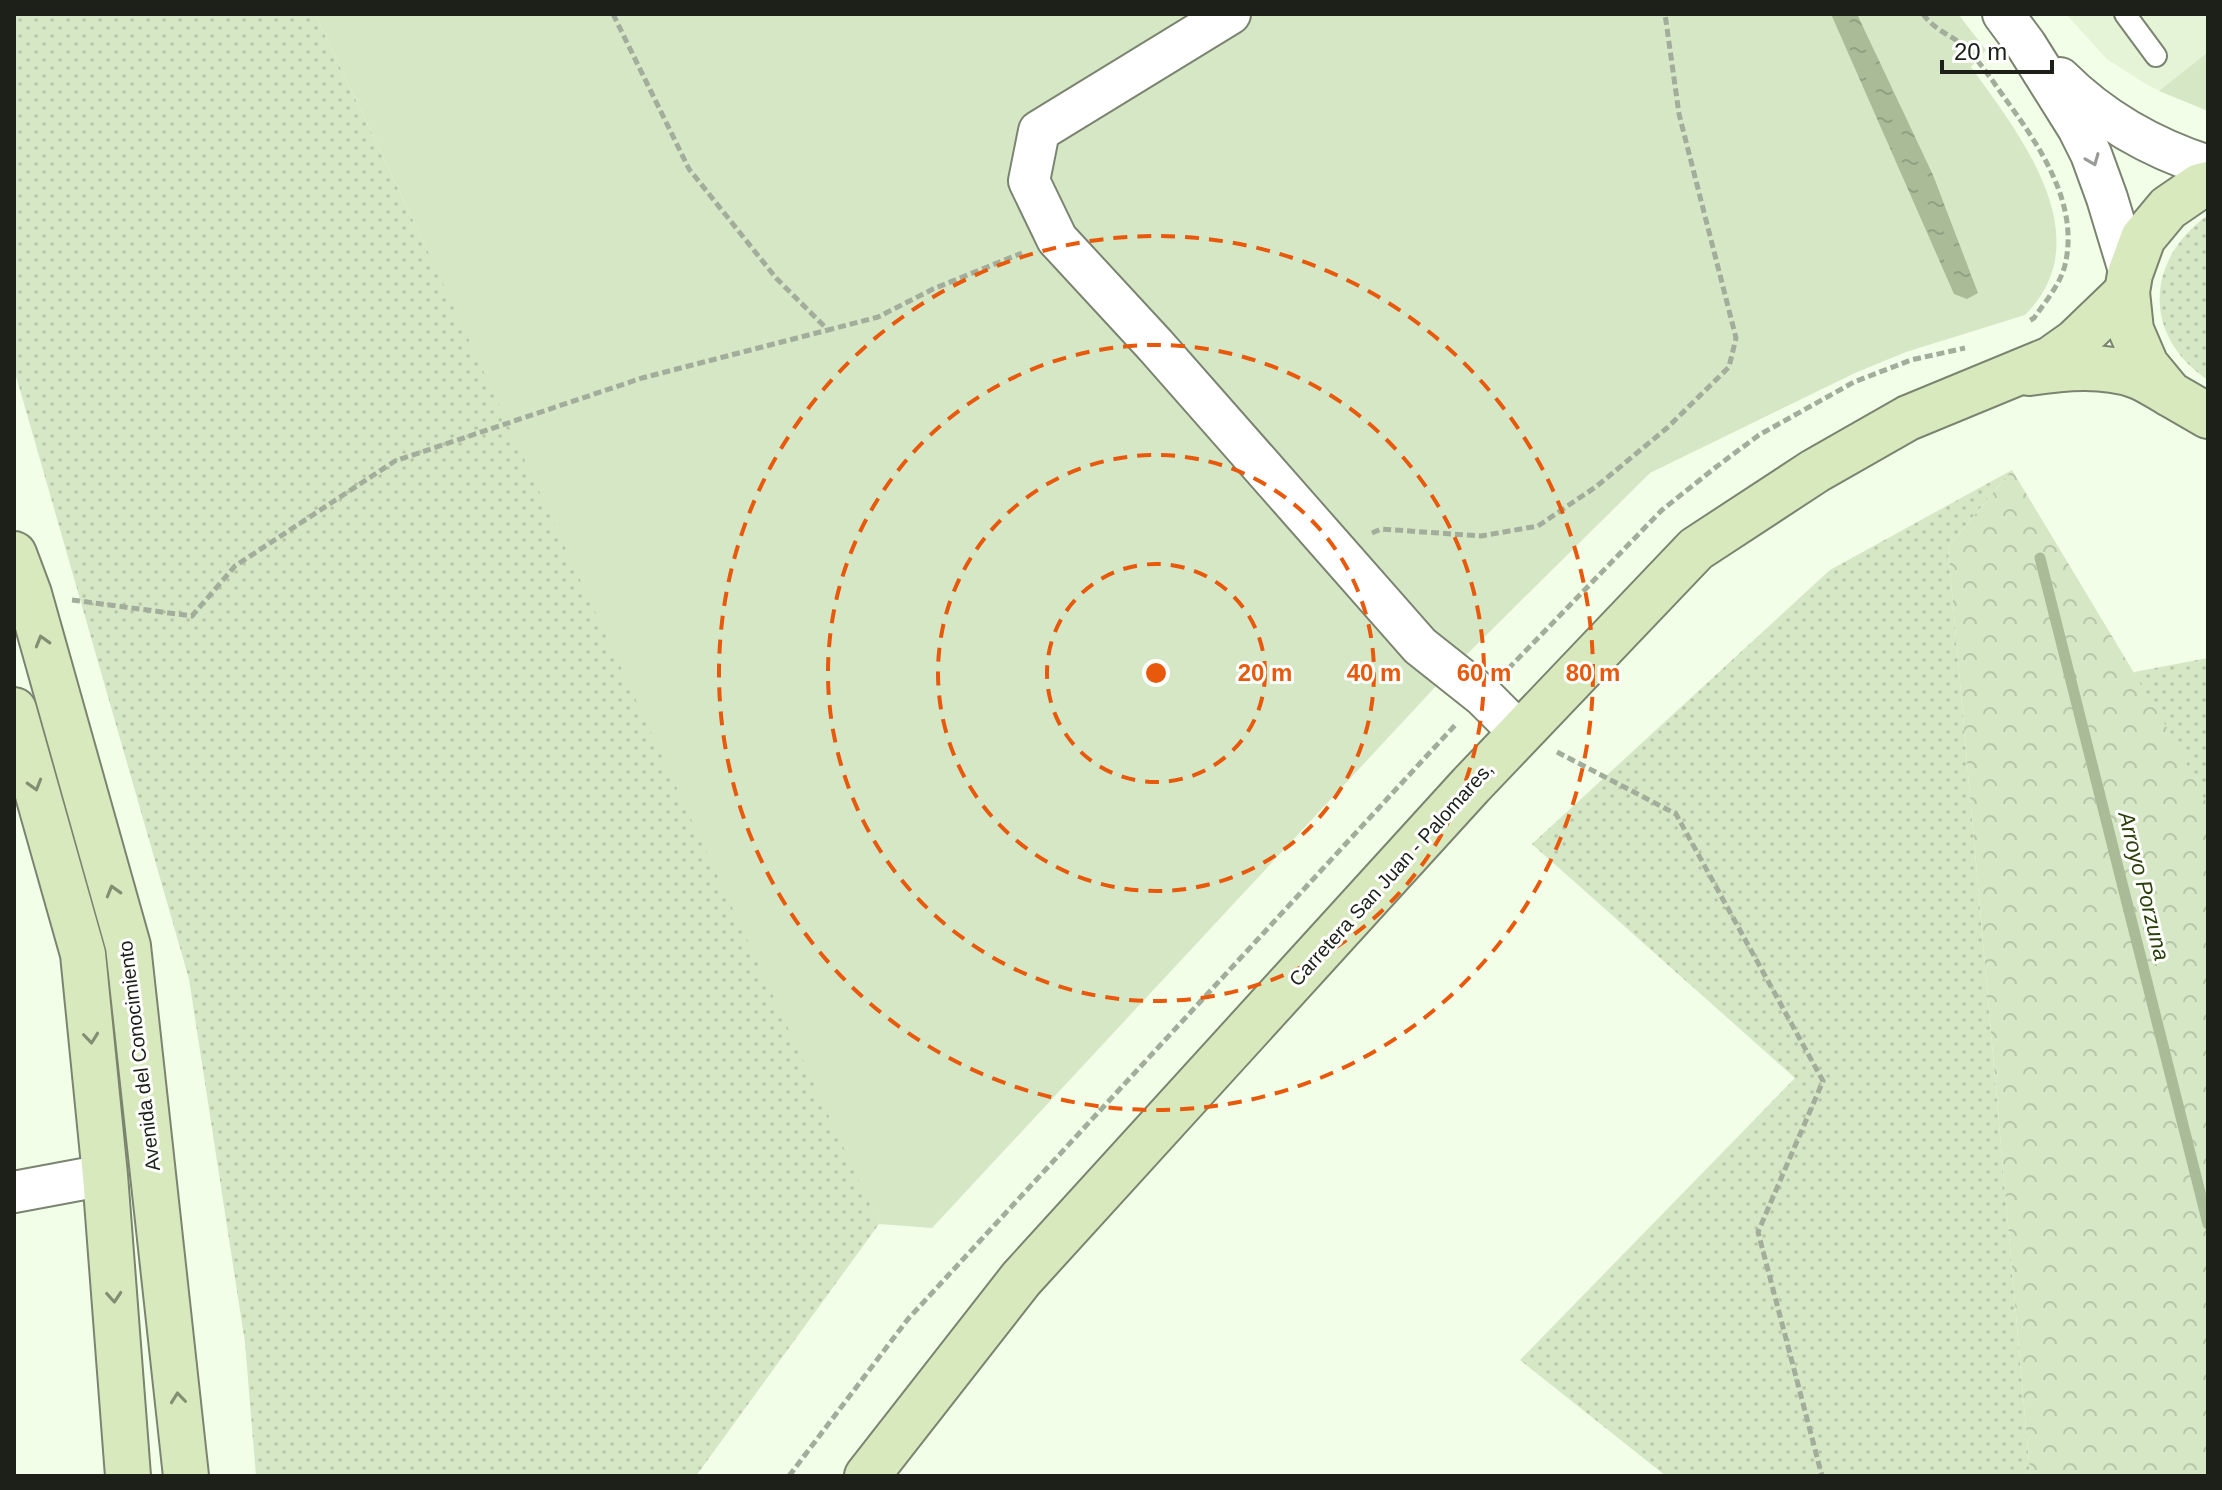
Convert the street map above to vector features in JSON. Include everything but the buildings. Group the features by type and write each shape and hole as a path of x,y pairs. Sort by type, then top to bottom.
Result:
{"street":[{"path":"1230,14 1039,131 1029,181 1057,239 1155,345 1420,646 1483,696 1520,733"},
{"path":"2014,30 2076,94 2118,125 2149,144 2208,166"},
{"path":"2014,30 2078,128 2091,154 2107,198 2129,283 2131,330 2146,365 2197,412"},
{"path":"2003,377 2051,359 2075,342 2129,283 2143,238 2168,208 2200,186 2208,184"},
{"path":"2003,377 2065,368 2097,369 2136,376 2197,412"},
{"name":"Carretera San Juan - Palomares,","path":"867,1476 1021,1279 1520,733 1696,549 1815,471 1908,418 2003,377"},
{"name":"Avenida del Conocimiento","path":"14,554 29,594 128,946 186,1476"},
{"path":"14,710 83,954 105,1175 128,1476"},
{"path":"14,1192 105,1175"}],"lane":[{"path":"2125,14 2156,56"}],"path":[{"path":"613,14 689,169 776,278 828,330"},
{"path":"1334,547 1381,529 1481,536 1538,526 1609,477 1667,428 1729,367 1736,338 1679,114 1665,14"},
{"path":"1923,14 1931,26 1964,47 1985,71"},
{"path":"29,594 192,616 235,566 395,461 642,378 878,317 933,289 1057,239"},
{"path":"1520,733 1676,814 1823,1081 1758,1232 1822,1476"}],"shaded area":[{"path":"2066,14 2208,14 2208,111 2149,86 2107,59"}],"green space":[{"path":"14,14 315,14 424,243 645,675 879,1224 696,1476 256,1476 245,1343 189,979 14,369"},
{"path":"315,14 1958,14 1986,50 1971,67 2030,155 2045,188 2055,221 2056,253 2047,285 2025,315 1906,352 1855,373 1650,473 1451,670 932,1228 879,1224"},
{"path":"2208,52 2208,111 2159,91 2202,57"},
{"path":"2208,215 2208,380 2186,362 2171,342 2162,320 2160,298 2163,275 2172,254 2187,233"},
{"path":"2012,470 1948,547 2030,1473 2028,1476 1666,1476 1520,1360 1795,1078 1532,844 1830,570"},
{"path":"2012,470 2175,741 2208,806 2208,1476 2031,1476 2030,1473 1948,547"},
{"path":"2208,658 2208,978 2134,672"}],"water":[{"path":"1831,14 1857,14 1933,175 1978,293 1967,299 1954,294"}],"waterway":[{"name":"Arroyo Porzuna","path":"2040,558 2208,1224"}]}
